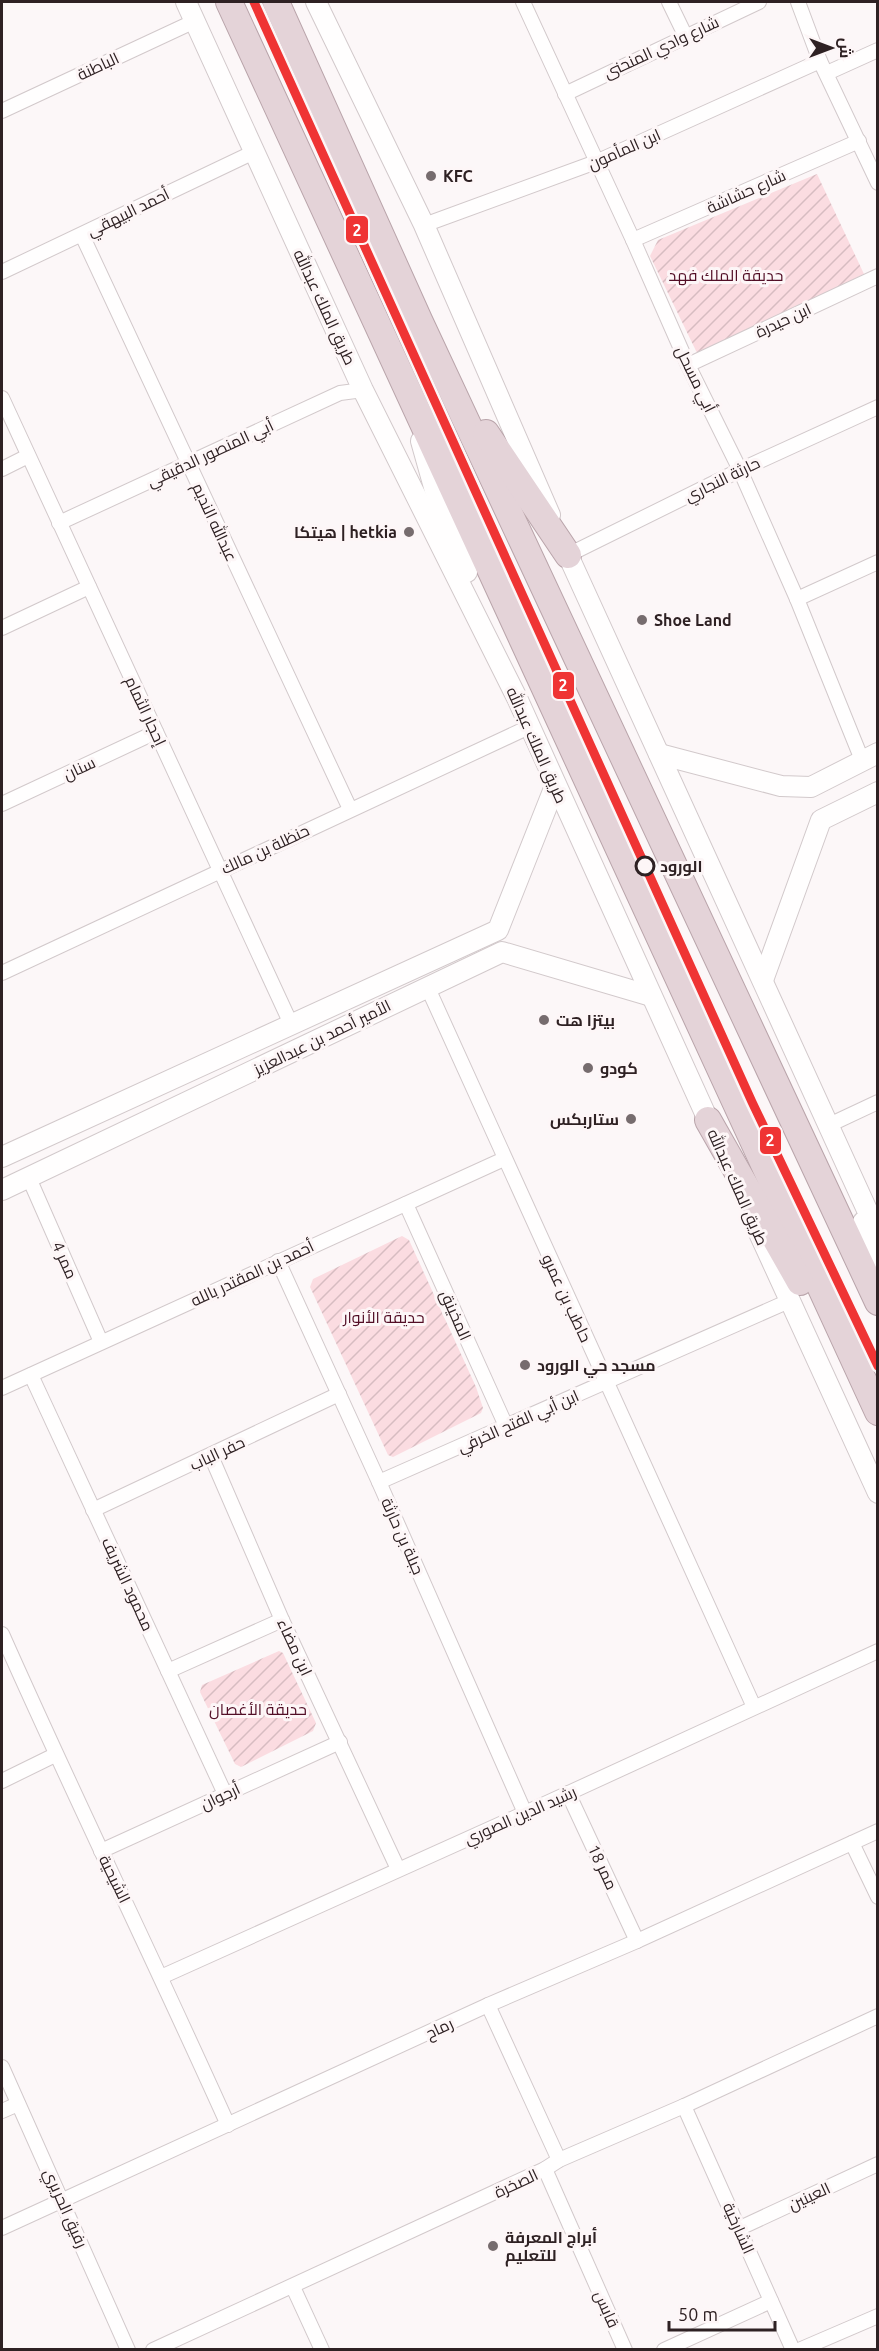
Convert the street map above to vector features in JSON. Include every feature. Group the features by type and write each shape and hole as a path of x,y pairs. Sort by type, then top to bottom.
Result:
{"highway":[{"name":"طريق الملك عبدالله","path":"229,2 875,1407"},
{"path":"276,2 419,320 878,1302"},
{"path":"419,320 486,434 568,555"},
{"path":"708,1120 787,1257 835,1351 875,1407"}],"main road":[{"name":"طريق الملك عبدالله","path":"186,2 363,390 517,698 789,1301 878,1492"},
{"path":"316,2 424,225 568,555 878,1234"},
{"path":"408,392 440,505 517,698"},
{"path":"659,754 781,786 811,787 870,757"},
{"name":"الأمير أحمد بن عبدالعزيز","path":"2,1157 498,930 555,786"},
{"path":"763,980 821,820 878,792"},
{"name":"الأمير أحمد بن عبدالعزيز","path":"2,1190 502,952 651,996"},
{"path":"845,1163 878,1268"}],"street":[{"name":"أبي مسحل","path":"523,2 870,757"},
{"path":"669,2 685,35"},
{"name":"شارع وادي المنحنى","path":"565,94 685,35 759,2"},
{"path":"798,2 824,67 859,141 872,157 878,183"},
{"name":"الباطنة","path":"2,111 195,21"},
{"name":"ابن المأمون","path":"424,225 596,162 824,67 878,50"},
{"name":"شارع حشاشة","path":"633,240 859,141"},
{"name":"أحمد البيهقي","path":"2,272 254,152"},
{"name":"عبدالله النديم","path":"82,235 350,809"},
{"name":"ابن حيدرة","path":"688,365 878,276"},
{"name":"أبي المنصور الدقيقي","path":"59,523 340,393 363,390"},
{"name":"إحجار الثمام","path":"2,398 291,1024"},
{"name":"حارثة النجاري","path":"568,555 740,470 878,407"},
{"path":"2,469 28,456"},
{"path":"797,599 878,562"},
{"path":"2,628 89,587"},
{"name":"حنظلة بن مالك","path":"2,973 529,727"},
{"name":"سنان","path":"2,804 156,732"},
{"name":"حاطب بن عمرو","path":"427,986 754,1707"},
{"path":"829,1125 878,1102"},
{"name":"أحمد بن المقتدر بالله","path":"2,1388 504,1159"},
{"name":"ممر 4","path":"29,1178 101,1342"},
{"name":"المخينق","path":"406,1203 506,1426"},
{"name":"جبلة بن حارثة","path":"278,1261 379,1482 525,1813"},
{"name":"ابن أبي الفتح الخرفي","path":"379,1482 789,1301"},
{"name":"محمود الشريف","path":"30,1375 225,1794"},
{"name":"حفر الباب","path":"93,1510 339,1394"},
{"name":"ابن مضاء","path":"211,1456 282,1620 398,1869"},
{"path":"168,1671 282,1620"},
{"name":"الشيحية","path":"2,1634 55,1755 161,1977 228,2125"},
{"name":"رشيد الدين الصوري","path":"161,1977 878,1651"},
{"name":"أرجوان","path":"101,1851 340,1742"},
{"path":"2,1781 55,1755"},
{"name":"ممر 18","path":"568,1793 637,1941"},
{"name":"رماح","path":"2,2228 878,1831"},
{"path":"852,1843 878,1897"},
{"path":"488,2006 559,2160"},
{"name":"الصخرة","path":"153,2349 293,2287 545,2169 559,2160 684,2106 878,2016"},
{"name":"رفيق الحريري","path":"2,2067 128,2349"},
{"path":"2,2111 18,2104"},
{"name":"الشارخية","path":"684,2106 793,2349"},
{"name":"العينين","path":"740,2228 878,2164"},
{"name":"قابس","path":"545,2169 625,2349"},
{"path":"293,2287 322,2349"},
{"path":"664,2349 771,2301"},
{"path":"798,2349 878,2316"}],"green space":[{"name":"حديقة الملك فهد","path":"817,174 864,274 698,355 650,256 658,240"},
{"name":"حديقة الأنوار","path":"402,1236 409,1240 476,1387 483,1408 481,1413 393,1457 388,1455 310,1287 313,1279"},
{"name":"حديقة الأغصان","path":"279,1651 283,1653 316,1723 313,1731 241,1767 235,1764 200,1692 202,1685"}],"transit line":[{"name":"2","path":"254,2 752,1102 878,1366"}],"place":[{"name":"KFC","path":"431,176"},
{"name":"هيتكا | hetkia","path":"409,532"},
{"name":"Shoe Land","path":"642,620"},
{"name":"الورود","path":"645,866"},
{"name":"بيتزا هت","path":"544,1020"},
{"name":"كودو","path":"588,1068"},
{"name":"ستاربكس","path":"631,1119"},
{"name":"مسجد حي الورود","path":"525,1365"},
{"name":"أبراج المعرفة للتعليم","path":"493,2246"}]}
